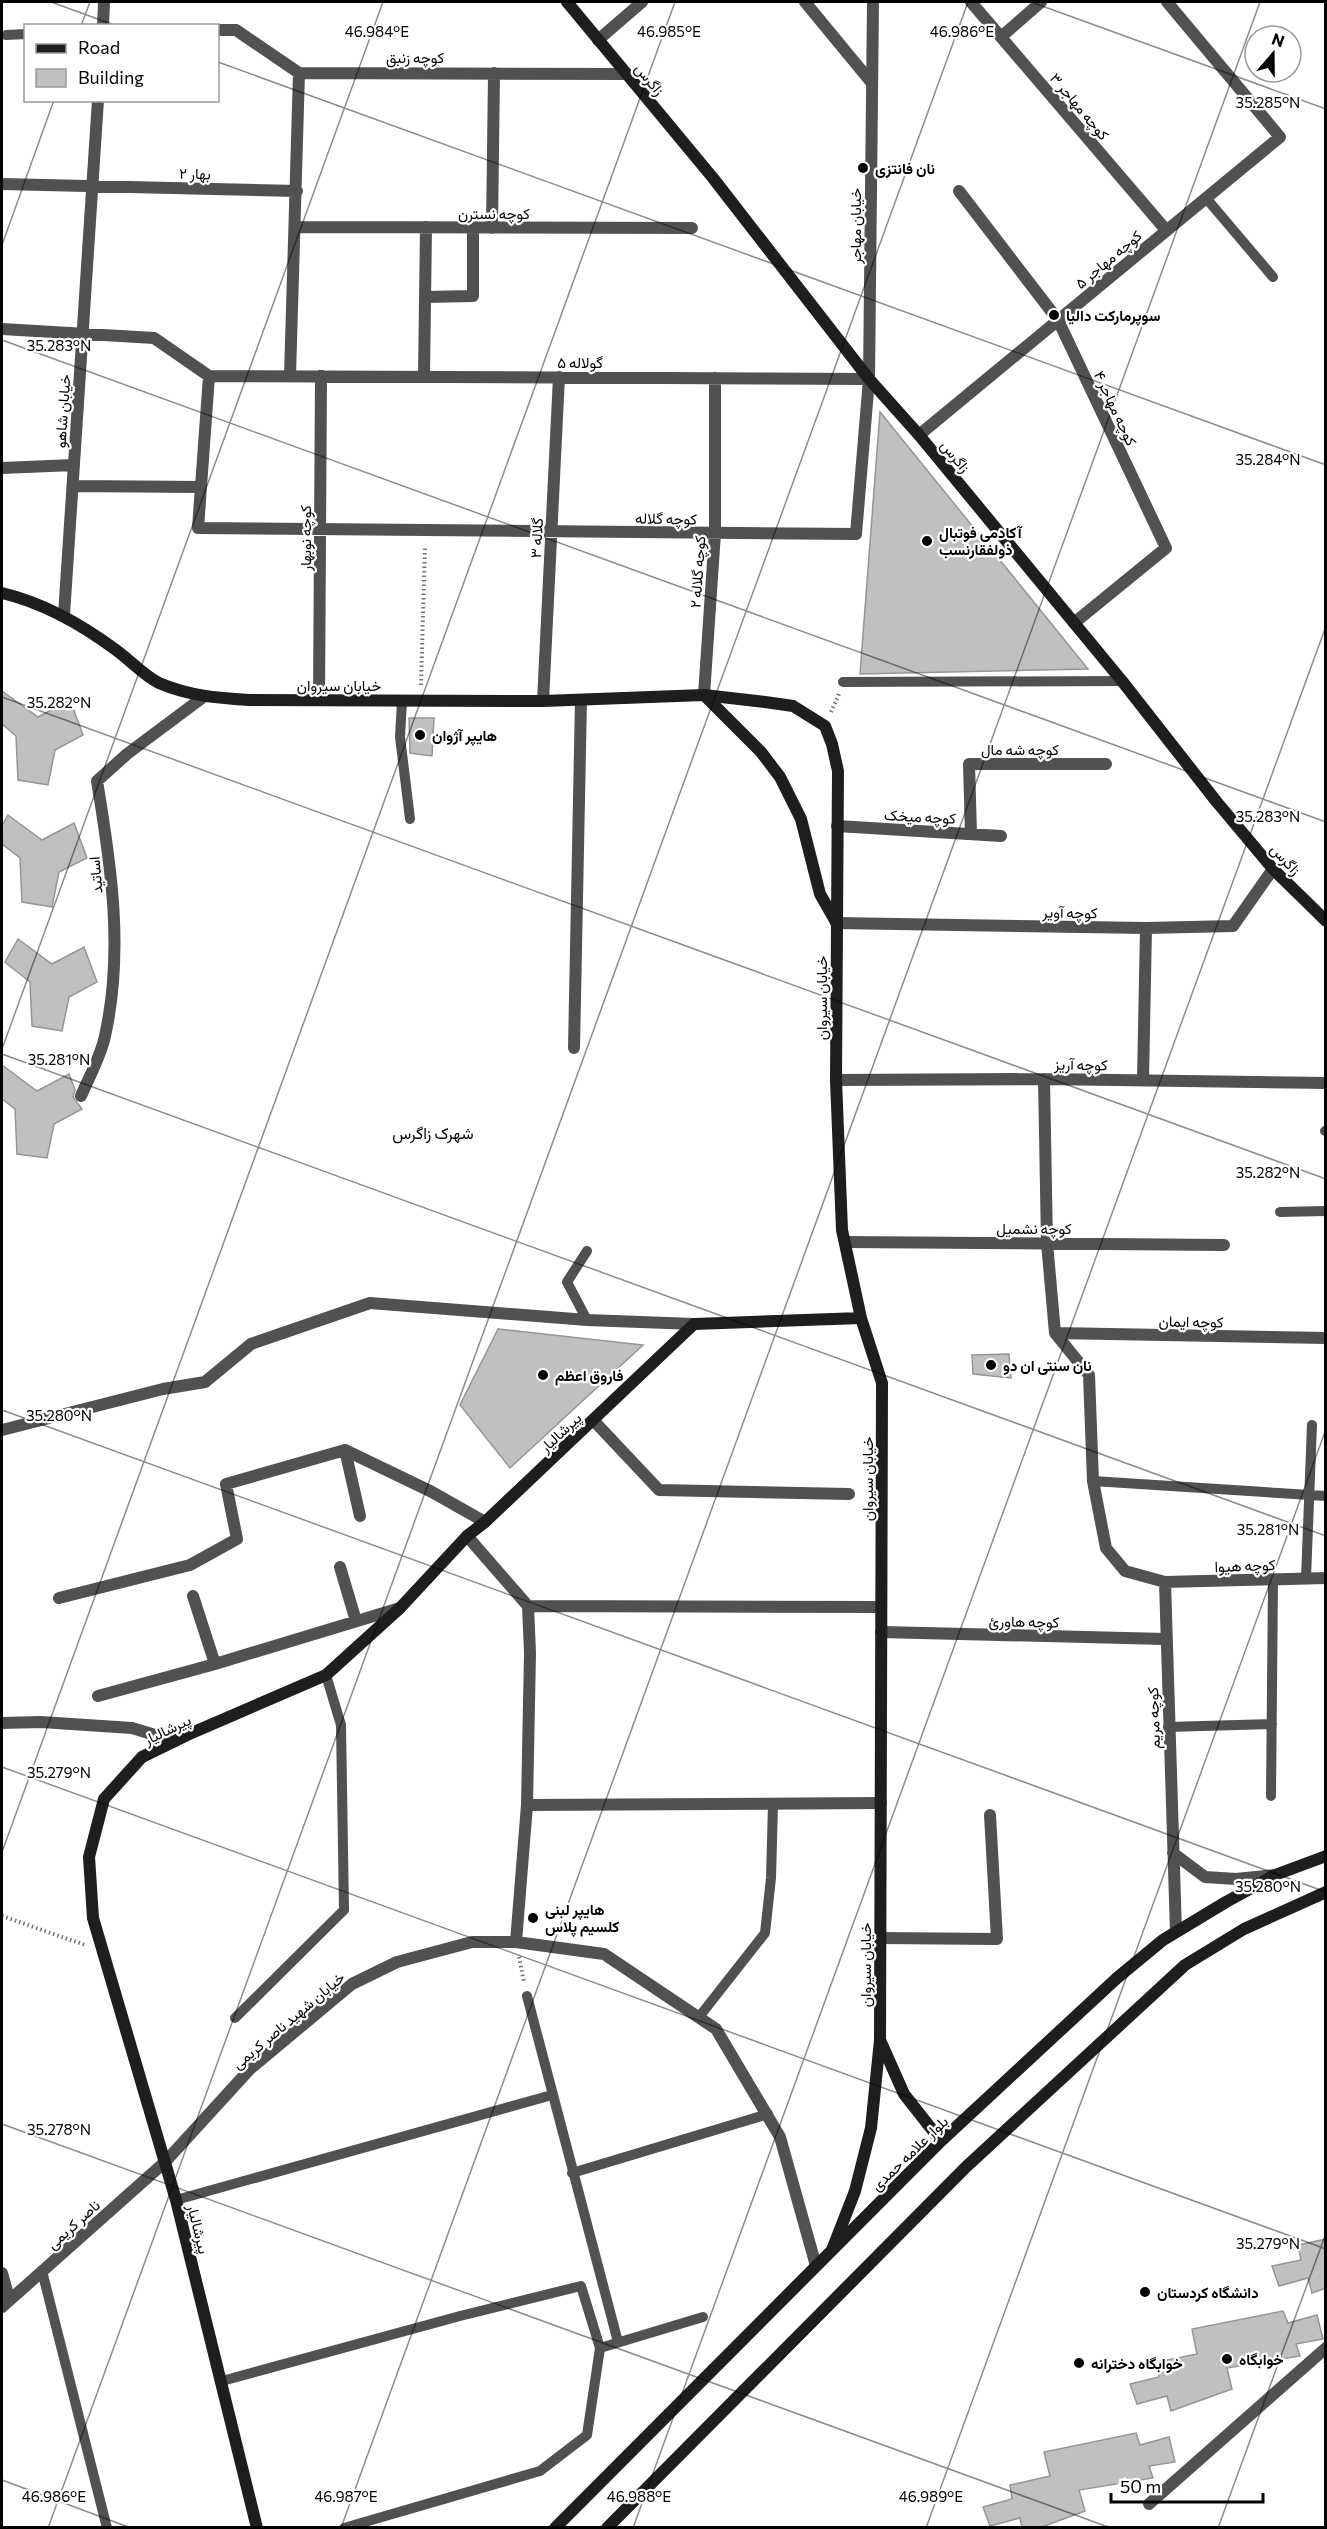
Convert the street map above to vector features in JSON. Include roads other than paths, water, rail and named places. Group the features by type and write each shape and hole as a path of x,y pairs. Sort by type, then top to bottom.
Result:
{"street":[{"path":"103,24 104,2"},
{"path":"598,40 642,2"},
{"path":"805,2 871,82"},
{"name":"خیابان مهاجر","path":"869,379 873,2"},
{"name":"کوچه مهاجر ۳","path":"971,2 1166,231"},
{"path":"1001,37 1041,2"},
{"name":"کوچه مهاجر ۵","path":"918,435 1280,137 1167,2"},
{"name":"زاگرس","path":"568,3 713,178 869,379 1122,681 1273,869 1326,921"},
{"path":"219,30 236,30 299,73 290,376"},
{"name":"کوچه زنبق","path":"299,73 626,74"},
{"path":"492,228 494,73"},
{"name":"خیابان شاهو","path":"64,615 98,102"},
{"name":"بهار ۲","path":"2,183 297,191"},
{"name":"کوچه مهاجر ۴","path":"959,191 1058,320 1166,548 1074,623"},
{"name":"کوچه نسترن","path":"296,227 693,228"},
{"path":"424,376 426,227"},
{"path":"425,297 473,296 473,228"},
{"path":"2,329 154,338 209,376 201,487 73,486"},
{"name":"گولاله ۵","path":"209,376 869,379"},
{"name":"کوچه نوبهار","path":"319,700 321,376"},
{"name":"گلاله ۳","path":"543,701 559,377"},
{"name":"کوچه گلاله ۲","path":"704,695 715,533 715,378"},
{"name":"کوچه گلاله","path":"201,487 198,528 856,534 869,379"},
{"path":"2,468 74,465"},
{"name":"خیابان سیروان","path":"2,593 19,597 64,615 114,648 158,683 202,698 543,701 704,695 793,706 825,726 838,771 836,1080 842,1230 861,1318 882,1383 880,2040 871,2128 855,2191 832,2250"},
{"name":"خیابان سیروان","path":"704,695 761,752 780,777 801,819 820,894 836,923"},
{"name":"اساتید","path":"81,1096 105,1038 115,972 111,867 97,781 127,754 202,698"},
{"path":"574,1048 581,700"},
{"name":"کوچه شه مال","path":"970,834 969,764 1106,764"},
{"name":"کوچه میخک","path":"837,826 1001,836"},
{"name":"کوچه آویر","path":"836,923 1146,928 1233,926 1273,869"},
{"path":"1143,1080 1146,928"},
{"path":"1044,1078 1047,1243 1055,1333"},
{"name":"کوچه آریز","path":"836,1080 1044,1078 1326,1083"},
{"name":"کوچه نشمیل","path":"845,1242 1224,1245"},
{"path":"2,1430 163,1389 206,1382 251,1344 370,1303 587,1320 694,1324 861,1318"},
{"name":"پیرشالیار","path":"257,2528 176,2200 93,1918 89,1857 104,1799 142,1758 175,1741 326,1675 400,1608 467,1536 486,1522 694,1324"},
{"name":"کوچه ایمان","path":"1055,1333 1326,1338"},
{"name":"کوچه هیوا","path":"1055,1333 1089,1375 1093,1481 1106,1548 1125,1571 1165,1582 1326,1578"},
{"path":"594,1421 659,1490 849,1494"},
{"path":"59,1598 190,1565 237,1539 226,1484 345,1450 432,1492 486,1522"},
{"path":"345,1450 360,1516"},
{"path":"467,1536 528,1606 530,1653 527,1805 516,1942"},
{"path":"340,1567 356,1621"},
{"name":"کوچه مریم","path":"1165,1582 1176,1932"},
{"path":"193,1596 215,1664"},
{"path":"528,1606 881,1607"},
{"path":"98,1696 215,1664 400,1608"},
{"name":"کوچه هاورئ","path":"881,1632 1165,1639"},
{"path":"2,1724 41,1722 132,1728 175,1741"},
{"path":"527,1805 881,1803"},
{"path":"880,1938 997,1939 990,1815"},
{"path":"1173,1853 1205,1876 1236,1879 1275,1875"},
{"name":"بلوار علامه حمدی","path":"555,2528 940,2141 1117,1978 1176,1932 1275,1875 1326,1856"},
{"path":"607,2528 966,2167 1185,1965 1244,1929 1326,1892"},
{"name":"خیابان شهید ناصر کریمی","path":"165,2162 250,2069 352,1984 397,1962 471,1942 516,1942 604,1954 716,2029 780,2137 816,2266"},
{"path":"880,2040 904,2094 940,2141"},
{"name":"ناصر کریمی","path":"5,2303 165,2162"},
{"path":"2,2273 5,2303"},
{"path":"1149,2504 1326,2348"}],"lane":[{"path":"6,35 24,34"},
{"path":"1206,198 1274,277"},
{"path":"843,682 1122,681"},
{"path":"402,701 400,737 410,819"},
{"path":"1280,1212 1326,1211"},
{"path":"587,1251 567,1282 587,1320"},
{"path":"1306,1578 1312,1425"},
{"path":"1093,1481 1326,1496"},
{"path":"1271,1796 1273,1579"},
{"path":"235,2018 344,1910 341,1725 326,1675"},
{"path":"1168,1727 1272,1724"},
{"path":"699,2017 765,1933 771,1878 773,1804"},
{"path":"527,1996 618,2342"},
{"path":"176,2200 552,2095"},
{"path":"572,2173 768,2114"},
{"path":"42,2271 107,2528"},
{"path":"222,2381 460,2316 581,2286 600,2348 587,2435 540,2471 344,2528"},
{"path":"600,2348 703,2317"}],"place":[{"name":"نان فانتزی","path":"863,168"},
{"name":"سوپرمارکت دالیا","path":"1054,315"},
{"name":"آکادمی فوتبال ذولفقارنسب","path":"927,541"},
{"name":"هایپر آژوان","path":"420,735"},
{"name":"نان سنتی ان دو","path":"991,1365"},
{"name":"فاروق اعظم","path":"543,1375"},
{"name":"هایپر لبنی کلسیم پلاس","path":"533,1918"},
{"name":"دانشگاه کردستان","path":"1145,2292"},
{"name":"خوابگاه","path":"1227,2359"},
{"name":"خوابگاه دخترانه","path":"1079,2363"}],"district":[{"name":"شهرک زاگرس","path":"433,1132"}]}
